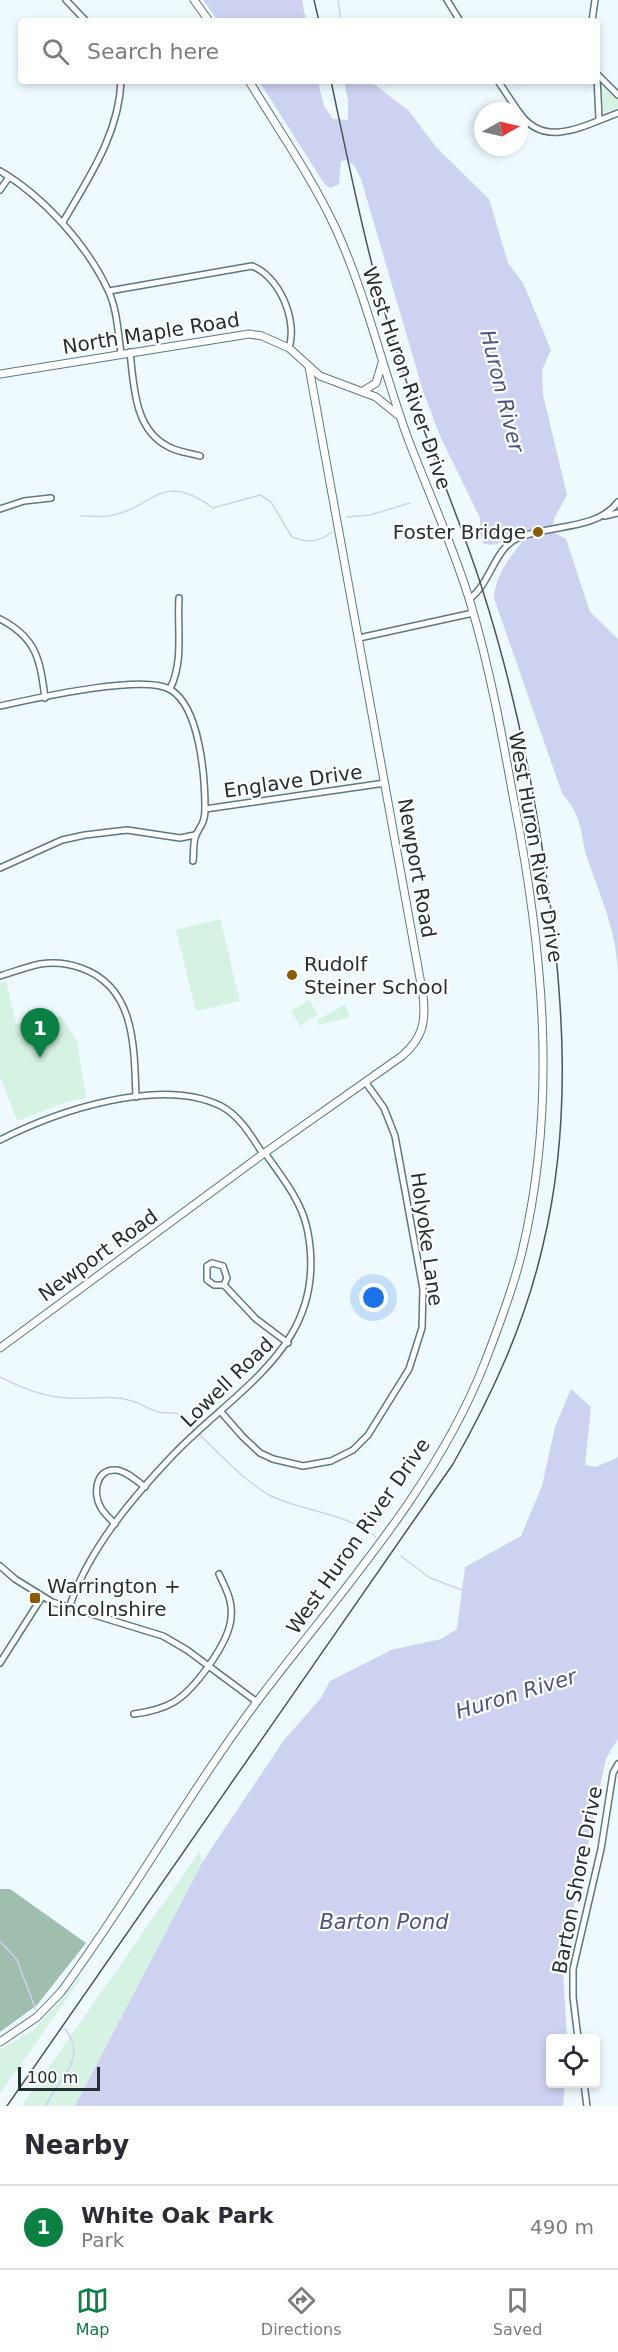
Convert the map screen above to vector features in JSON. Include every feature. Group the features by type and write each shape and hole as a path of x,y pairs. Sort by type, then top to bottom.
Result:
{"street":[{"path":"66,0 83,18"},
{"path":"194,0 207,18"},
{"path":"447,0 458,18"},
{"path":"592,18 595,0"},
{"path":"600,78 618,94"},
{"path":"63,222 97,164 114,127 121,84"},
{"name":"West Huron River Drive","path":"0,2042 37,2017 61,1992 257,1702 339,1598 400,1512 458,1419 484,1365 510,1290 529,1218 540,1141 544,1064 539,950 531,891 508,765 473,613 400,417 382,358 336,229 319,194 251,84"},
{"path":"500,84 512,102"},
{"path":"597,84 599,119"},
{"path":"528,123 532,128 544,133 560,134 618,112"},
{"path":"0,171 63,222 109,291 121,353"},
{"path":"0,190 9,177"},
{"path":"109,291 252,266 263,270 273,280 280,293 291,326 289,348"},
{"name":"North Maple Road","path":"0,374 249,334 268,338 289,348 309,367 327,379 363,391 388,404 400,417"},
{"path":"130,352 138,408 150,433 170,448 200,456"},
{"path":"363,391 375,383 381,372 382,358"},
{"name":"Newport Road","path":"0,1348 264,1153 366,1083 412,1047 418,1040 424,1022 423,995 309,367"},
{"path":"0,509 24,501 51,498"},
{"path":"600,517 618,502"},
{"path":"469,599 487,581 507,546 520,537 618,513"},
{"path":"170,689 180,656 177,628 179,598"},
{"path":"359,638 473,613"},
{"path":"0,619 30,640 38,656 45,698"},
{"path":"0,706 137,684 170,689 182,699 197,736 205,809 202,827 195,835 193,861"},
{"name":"Englave Drive","path":"205,809 385,783"},
{"path":"0,868 62,840 86,835 127,830 180,838 195,835"},
{"path":"0,976 39,964 56,963 91,972 105,981 116,993 130,1024 136,1098"},
{"name":"Holyoke Lane","path":"221,1412 252,1445 273,1459 303,1466 331,1461 353,1450 368,1435 409,1369 422,1328 423,1289 395,1137 384,1108 366,1083"},
{"name":"Lowell Road","path":"0,1140 55,1116 136,1098 198,1097 223,1107 239,1121 296,1200 307,1228 310,1276 306,1301 288,1343 221,1412 192,1437 145,1487 83,1572 69,1608"},
{"path":"212,1263 223,1266 227,1278 224,1284 214,1285 207,1280 207,1266 212,1263"},
{"path":"224,1284 256,1319 288,1343"},
{"path":"116,1524 103,1512 96,1496 97,1482 101,1475 107,1471 117,1470 145,1487"},
{"path":"0,1566 42,1597 69,1608 163,1636 257,1702"},
{"path":"135,1714 150,1712 177,1700 192,1686 221,1648 231,1620 230,1595 219,1574"},
{"path":"0,1663 42,1597"},
{"name":"Barton Shore Drive","path":"578,2034 573,1997 573,1969 601,1849 613,1773 618,1764"},
{"path":"585,2088 587,2106"}],"green space":[{"path":"604,86 618,97 618,108 603,113 601,88"},
{"path":"220,919 240,1001 196,1011 176,930"},
{"path":"6,981 16,1024 61,1016 77,1041 86,1098 69,1101 17,1121 0,1076 0,983"},
{"path":"309,1000 318,1014 300,1026 291,1011"},
{"path":"345,1005 350,1017 318,1025 317,1020"},
{"path":"199,1852 203,1861 75,2106 22,2106"},
{"path":"0,1889 10,1889 86,1943 37,2005 0,2032"},
{"path":"88,1968 0,2094 0,2050 35,2029"}],"water":[{"path":"203,0 302,0 305,18 216,18"},
{"name":"Huron River","path":"261,84 319,84 324,106 333,119 348,120 348,100 345,84 374,84 409,111 436,147 489,199 508,263 523,283 551,350 542,370 543,395 567,495 553,522 553,532 566,539 590,612 618,639 618,974 612,933 586,855 579,821 562,793 494,598 497,581 509,559 524,539 523,533 511,531 500,542 493,545 484,544 480,535 480,518 440,436 423,391 361,179 354,165 346,160 341,161 339,184 331,188 325,185"},
{"name":"Barton Pond","path":"571,1389 591,1407 585,1465 596,1467 618,1457 618,1739 606,1758 568,1928 563,1971 567,2034 546,2034 546,2088 565,2088 563,2106 75,2106 203,1861 284,1740 321,1698 330,1681 391,1650 441,1639 457,1629 465,1567 521,1536 542,1486 555,1427"}],"waterway":[{"path":"338,0 341,18"},
{"path":"81,516 109,516 125,512 158,494 169,491 195,497 213,508 260,495 271,502 292,537 313,541 332,532"},
{"path":"347,517 370,515 410,503"},
{"path":"0,1377 49,1396 124,1399 157,1411 177,1413 194,1430"},
{"path":"198,1433 234,1468 264,1492 286,1502 352,1523 376,1537"},
{"path":"401,1556 430,1578 462,1590"},
{"path":"0,1941 17,1960 36,2010"},
{"path":"46,2106 72,2061 74,2051 72,2040 65,2029"}],"railway":[{"path":"314,0 318,18"},
{"path":"7,2106 453,1464 494,1385 517,1331 536,1274 552,1200 561,1109 561,1018 547,880 528,768 512,694 481,585 415,407 385,314 360,215 332,84"}],"place":[{"name":"Foster Bridge","path":"538,532"},
{"name":"Rudolf Steiner School","path":"292,975"},
{"name":"White Oak Park","path":"40,1058"},
{"name":"Warrington + Lincolnshire","path":"35,1598"}]}
